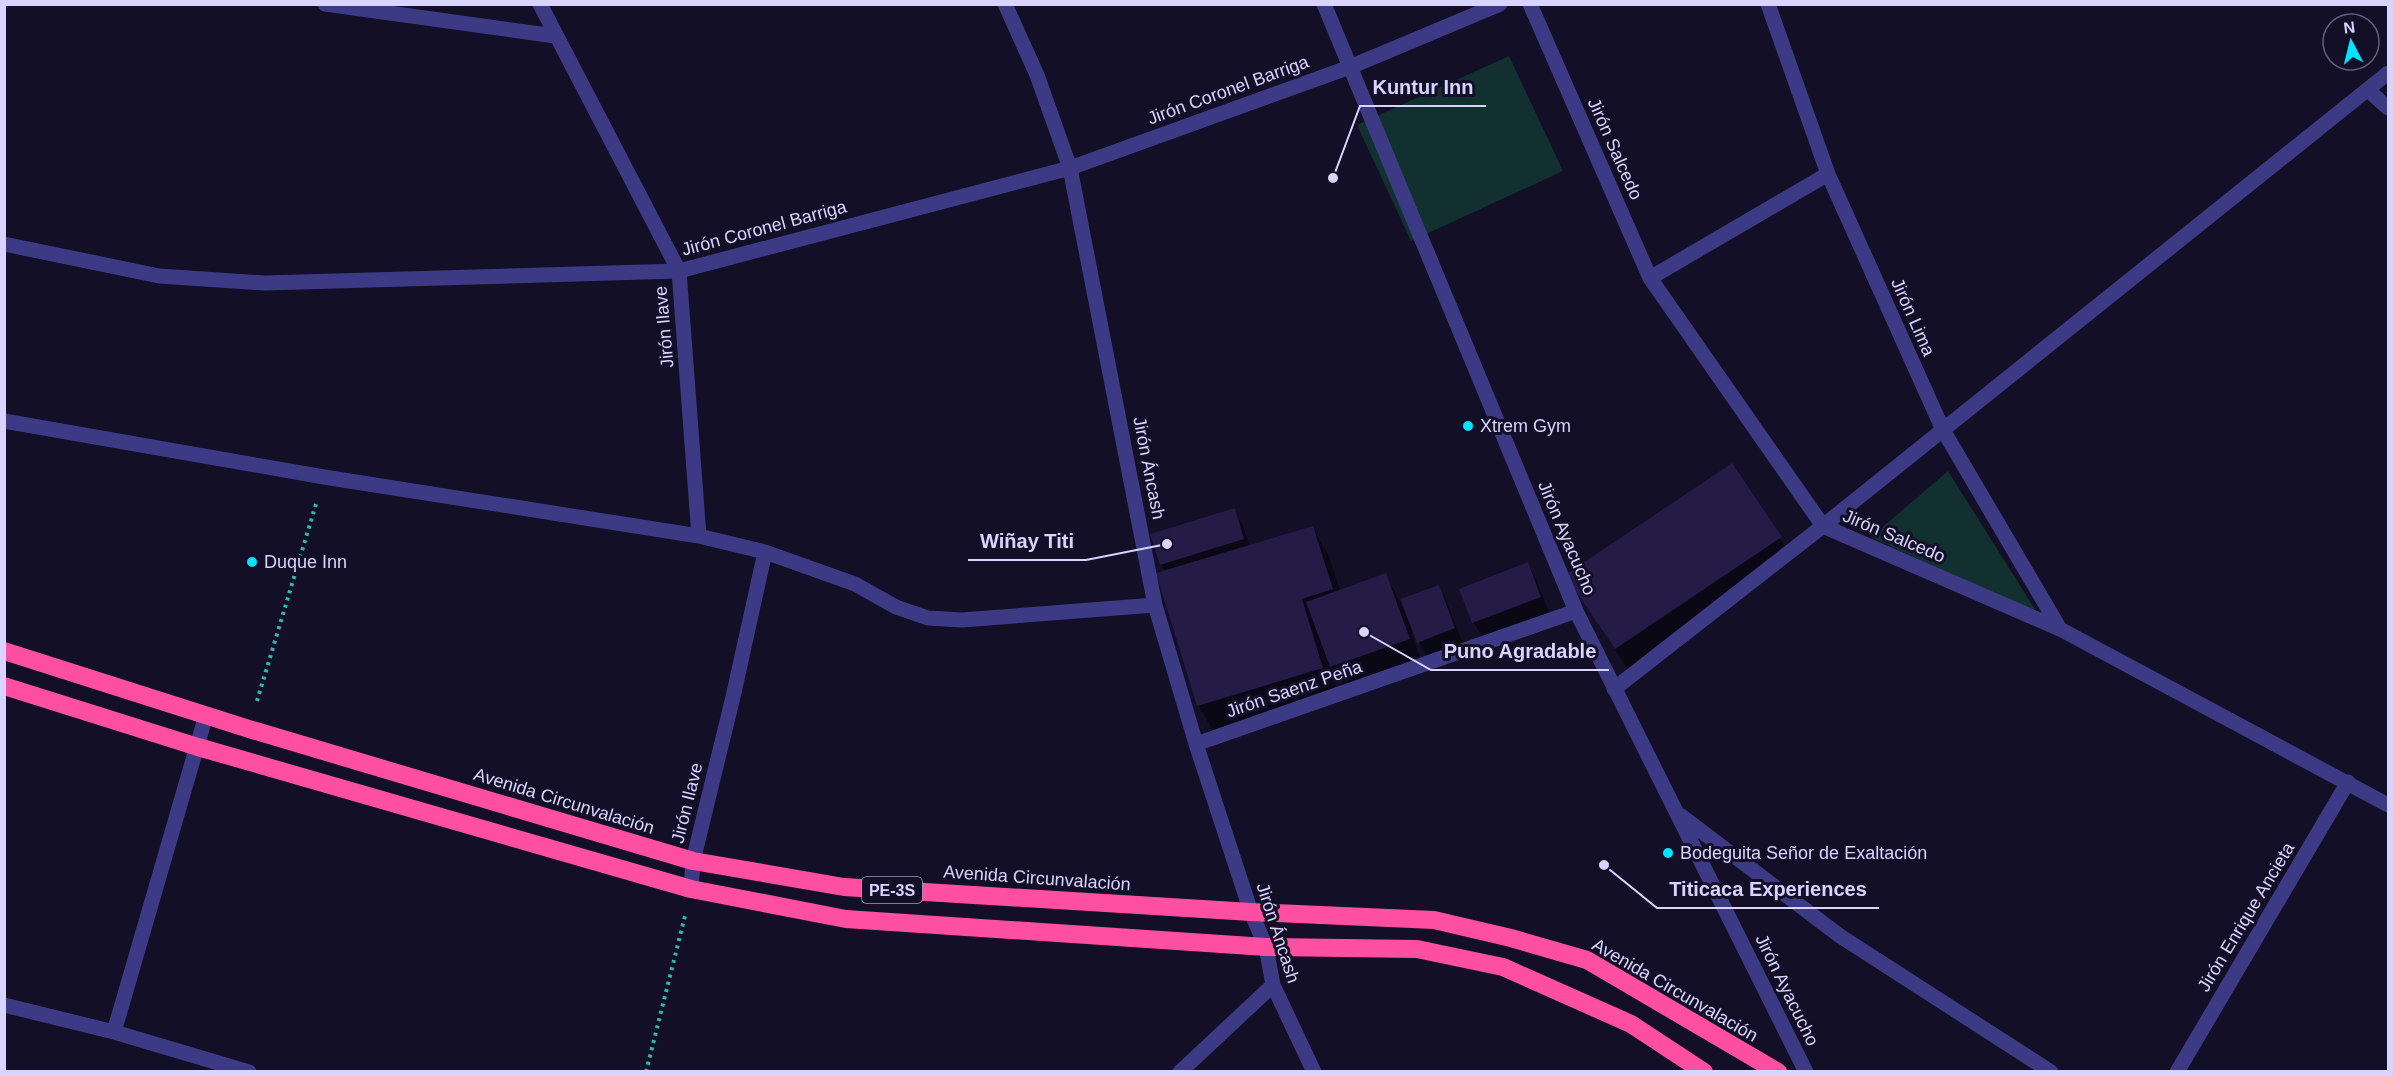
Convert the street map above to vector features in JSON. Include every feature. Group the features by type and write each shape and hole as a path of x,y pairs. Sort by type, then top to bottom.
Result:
{"highway":[{"name":"Avenida Circunvalación","path":"4,651 249,729 693,861 844,887 1251,912 1434,920 1511,938 1587,960 1778,1071"},
{"name":"PE-3S","path":"4,686 198,747 691,889 846,919 1266,947 1417,949 1503,967 1630,1024 1704,1071"}],"street":[{"path":"325,4 555,36"},
{"name":"Jirón Ilave","path":"540,4 679,271 699,536"},
{"name":"Jirón Áncash","path":"1005,4 1037,75 1070,168 1155,605 1196,744 1251,912 1266,947 1273,985 1314,1071"},
{"name":"Jirón Ayacucho","path":"1324,4 1576,610 1806,1071"},
{"name":"Jirón Coronel Barriga","path":"4,244 159,276 265,283 679,271 1070,168 1350,67 1500,4"},
{"name":"Jirón Salcedo","path":"1530,4 1650,278 1823,526 2060,629 2388,805"},
{"name":"Jirón Lima","path":"1768,4 1828,174 1943,430 2060,629"},
{"path":"1614,689 1823,526 2388,73"},
{"path":"2368,91 2388,108"},
{"path":"1650,278 1828,174"},
{"path":"4,421 324,477 699,536 765,552 855,584 896,608 928,618 962,620 1155,605"},
{"name":"Jirón Ilave","path":"691,889 693,861 765,552"},
{"name":"Jirón Saenz Peña","path":"1196,744 1576,610"},
{"path":"114,1032 206,715"},
{"name":"Jirón Enrique Ancieta","path":"2177,1071 2348,782"},
{"path":"1678,813 1840,936 2051,1071"},
{"path":"1180,1071 1273,985"},
{"path":"4,1005 114,1032 249,1071"}],"path":[{"path":"249,729 324,477"},
{"path":"646,1071 691,889"}],"green space":[{"path":"1509,56 1563,171 1411,241 1357,125"},
{"path":"1948,471 2038,614 1871,537"}],"building":[{"path":"1732,463 1782,537 1615,649 1565,575"},
{"path":"1235,508 1244,539 1160,565 1150,534"},
{"path":"1313,526 1333,589 1302,599 1323,668 1197,706 1156,573"},
{"path":"1528,562 1541,597 1472,623 1459,589"},
{"path":"1386,573 1410,639 1330,667 1306,602"},
{"path":"1439,585 1455,628 1417,643 1400,599"}],"place":[{"name":"Kuntur Inn","path":"1333,178"},
{"name":"Xtrem Gym","path":"1468,426"},
{"name":"Wiñay Titi","path":"1167,544"},
{"name":"Duque Inn","path":"252,562"},
{"name":"Puno Agradable","path":"1364,632"},
{"name":"Bodeguita Señor de Exaltación","path":"1668,853"},
{"name":"Titicaca Experiences","path":"1604,865"}]}
